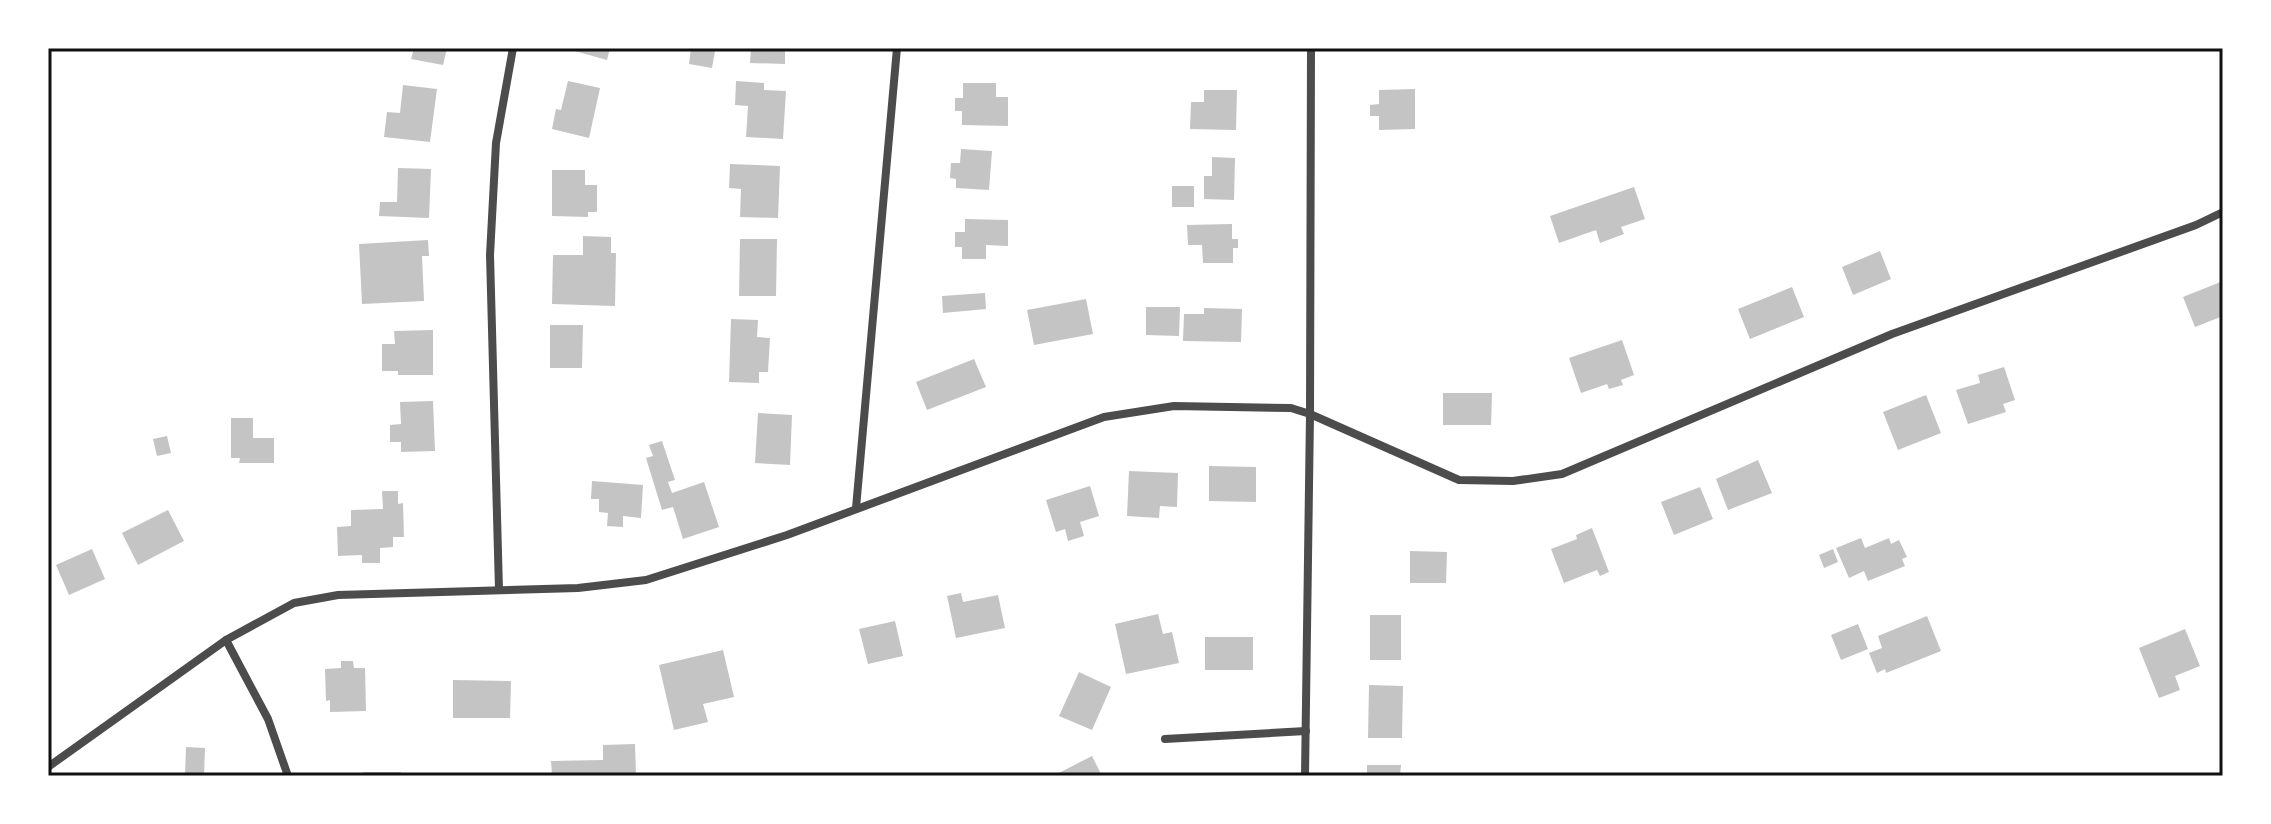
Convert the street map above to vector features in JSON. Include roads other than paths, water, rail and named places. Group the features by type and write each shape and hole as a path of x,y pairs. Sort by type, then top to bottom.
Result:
{"street":[{"path":"499,590 490,255 496,143 513,48"},
{"path":"856,508 897,48"},
{"path":"1305,776 1311,48"},
{"path":"48,767 226,640 294,603 338,595 578,588 646,580 787,535 1104,417 1174,406 1291,408 1459,480 1513,481 1562,474 1892,334 2196,225 2223,212"},
{"path":"226,640 268,719 288,776"},
{"path":"1165,739 1306,731"}]}
